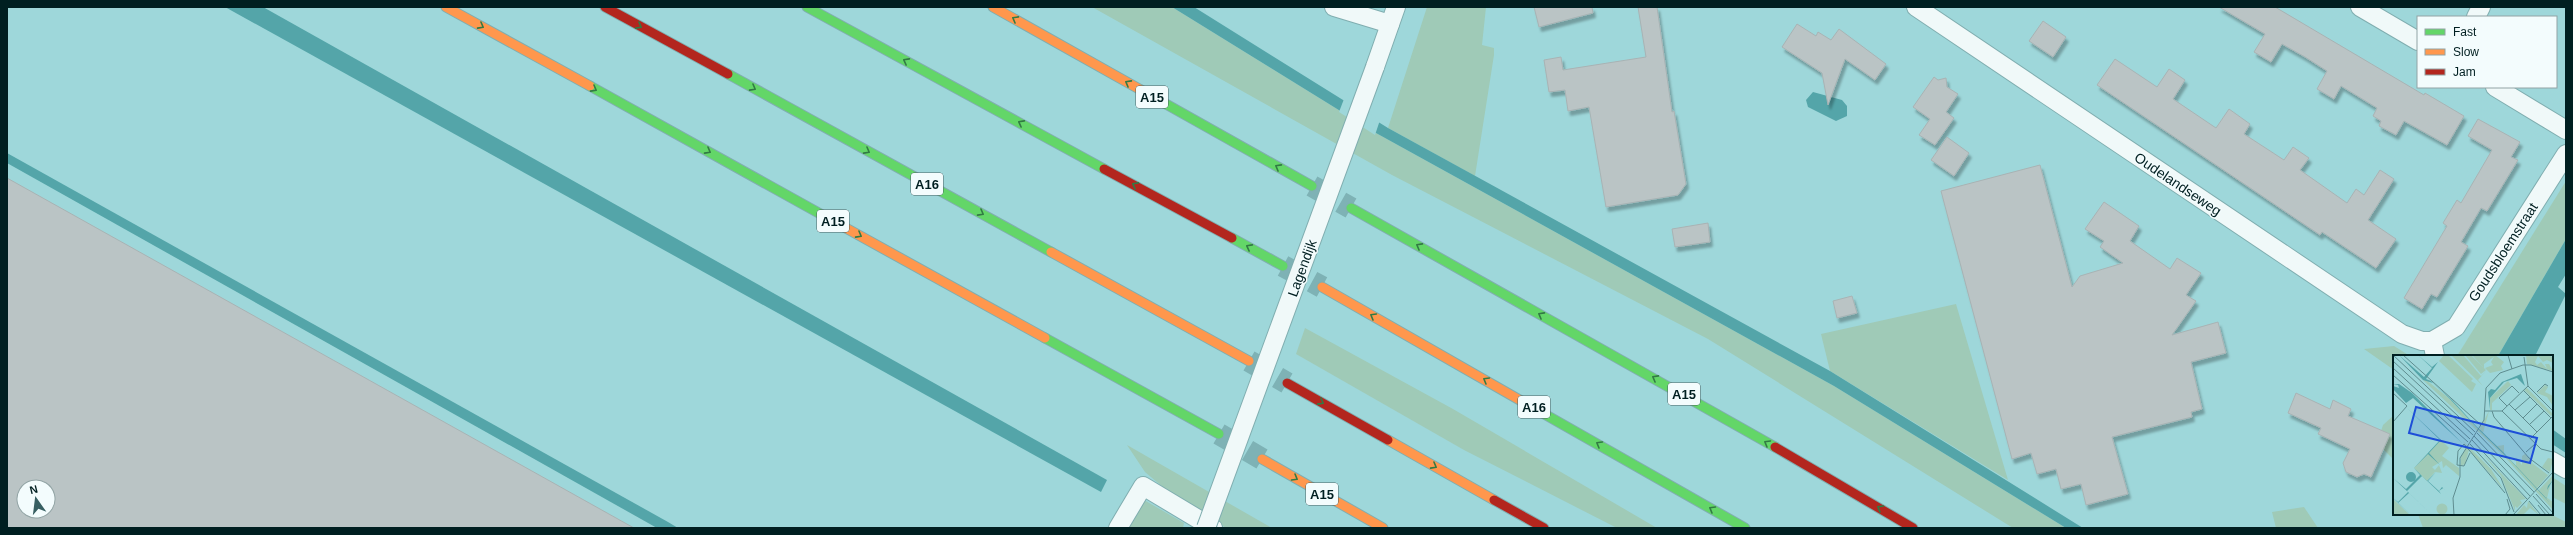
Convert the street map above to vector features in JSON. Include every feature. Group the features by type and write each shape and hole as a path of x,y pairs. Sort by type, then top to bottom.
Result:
{"highway":[{"name":"A15","path":"446,7 1219,434"},
{"name":"A16","path":"605,7 1250,361"},
{"path":"807,7 1284,266"},
{"name":"A15","path":"993,7 1312,186"},
{"name":"A15","path":"1351,208 1688,397 1913,528"},
{"name":"A16","path":"1322,287 1745,528"},
{"path":"1287,383 1544,528"},
{"name":"A15","path":"1262,459 1383,528"}],"street":[{"path":"1334,7 1390,24"},
{"name":"Lagendijk","path":"1206,528 1376,67 1396,7"},
{"name":"Oudelandseweg","path":"1916,7 2402,334 2422,341 2433,348"},
{"path":"2360,7 2417,40"},
{"path":"2476,16 2481,7"},
{"path":"2497,88 2566,130"},
{"name":"Goudsbloemstraat","path":"2433,348 2456,327 2566,154"},
{"path":"2553,462 2566,469"},
{"path":"1118,528 1143,486 1213,528"}],"green space":[{"path":"1092,7 1172,7 1376,133 1834,386 2066,528 2013,528 1708,339 1392,175"},
{"path":"1427,7 1486,7 1482,45 1494,48 1494,55 1475,176 1388,128"},
{"path":"2566,181 2566,239 2499,355 2458,355"},
{"path":"1956,304 2008,480 1830,371 1821,334"},
{"path":"1305,328 1453,409 1657,528 1617,528 1464,450 1296,354"},
{"path":"2394,346 2408,355 2393,355 2393,369 2364,349"},
{"path":"2393,416 2393,459 2377,443 2383,425"},
{"path":"1127,445 1272,528 1226,528 1170,493 1145,472"},
{"path":"2553,478 2566,486 2566,504 2553,498"},
{"path":"1144,500 1184,523 1183,528 1127,528"},
{"path":"2304,507 2318,528 2276,528 2272,512"},
{"path":"2418,515 2552,515 2566,522 2566,528 2423,528"}],"water":[{"path":"225,7 263,7 1107,480 1101,492"},
{"path":"1172,7 1194,7 1388,128 1830,371 2083,528 2066,528 1834,386 1376,133"},
{"path":"1813,92 1842,100 1847,106 1847,116 1836,121 1808,107 1806,100"},
{"path":"7,153 678,528 657,528 7,163"},
{"path":"2566,239 2566,274 2558,287 2566,294 2536,355 2499,355"},
{"path":"2553,430 2566,439 2566,453 2553,445"}],"pier":[{"path":"1344,99 1380,120 1375,135 1339,112"}],"building":[{"path":"1534,7 1592,7 1593,13 1539,27"},
{"path":"1638,7 1657,7 1672,112 1674,111 1686,184 1678,195 1606,207 1589,107 1568,111 1565,90 1549,92 1544,60 1561,57 1563,70 1646,57"},
{"path":"2219,7 2275,7 2424,95 2425,93 2464,116 2447,145 2404,121 2396,135 2379,126 2381,121 2373,116 2377,108 2341,86 2334,99 2317,89 2327,71 2305,57 2282,44 2271,62 2254,52 2265,34"},
{"path":"2043,21 2066,37 2053,57 2029,41"},
{"path":"1797,24 1816,36 1818,32 1831,40 1839,29 1886,64 1875,80 1845,59 1828,105 1822,73 1782,47"},
{"path":"2115,59 2157,87 2169,69 2185,80 2173,99 2216,128 2229,109 2250,124 2244,134 2284,160 2293,147 2309,158 2300,170 2347,203 2356,189 2364,195 2380,170 2394,179 2368,220 2396,239 2376,268 2322,232 2320,235 2097,85"},
{"path":"1934,77 1938,80 1946,78 1947,87 1958,94 1946,112 1954,118 1935,145 1919,135 1930,119 1913,107"},
{"path":"2478,119 2520,142 2511,157 2518,160 2487,211 2481,208 2461,242 2468,246 2437,297 2431,294 2422,309 2404,298 2447,226 2443,223 2457,200 2461,203 2492,150 2468,136"},
{"path":"1947,137 1969,153 1954,176 1931,160"},
{"path":"2040,165 2072,287 2080,276 2123,263 2100,247 2104,241 2085,229 2104,202 2139,226 2130,241 2170,269 2177,258 2201,273 2186,295 2196,301 2172,335 2218,322 2226,353 2191,362 2202,409 2191,412 2192,417 2112,437 2128,494 2086,505 2081,484 2061,489 2056,469 2037,474 2031,453 2012,459 1941,191"},
{"path":"7,178 634,528 7,528"},
{"path":"1708,223 1710,242 1675,247 1672,229"},
{"path":"1852,296 1857,313 1837,318 1833,301"},
{"path":"2296,393 2330,409 2333,400 2351,409 2348,416 2390,434 2371,477 2364,474 2357,477 2346,472 2343,463 2350,449 2318,434 2321,428 2288,413"}],"tunnel":[{"path":"1312,186 1351,208"},
{"path":"1283,266 1322,287"},
{"path":"1249,361 1287,383"},
{"path":"1219,434 1262,459"}],"traffic: fast":[{"path":"807,7 1104,169"},
{"path":"728,74 1051,252"},
{"path":"590,86 844,227"},
{"path":"1141,90 1312,186"},
{"path":"1351,208 1775,447"},
{"path":"1232,238 1283,266"},
{"path":"1045,338 1219,434"},
{"path":"1532,407 1745,528"}],"traffic: slow":[{"path":"446,7 590,86"},
{"path":"993,7 1141,90"},
{"path":"844,227 1045,338"},
{"path":"1051,252 1249,361"},
{"path":"1322,287 1532,407"},
{"path":"1388,440 1494,500"},
{"path":"1262,459 1383,528"}],"traffic: jam":[{"path":"605,7 728,74"},
{"path":"1104,169 1232,238"},
{"path":"1287,383 1388,440"},
{"path":"1775,447 1913,528"},
{"path":"1494,500 1544,528"}]}
